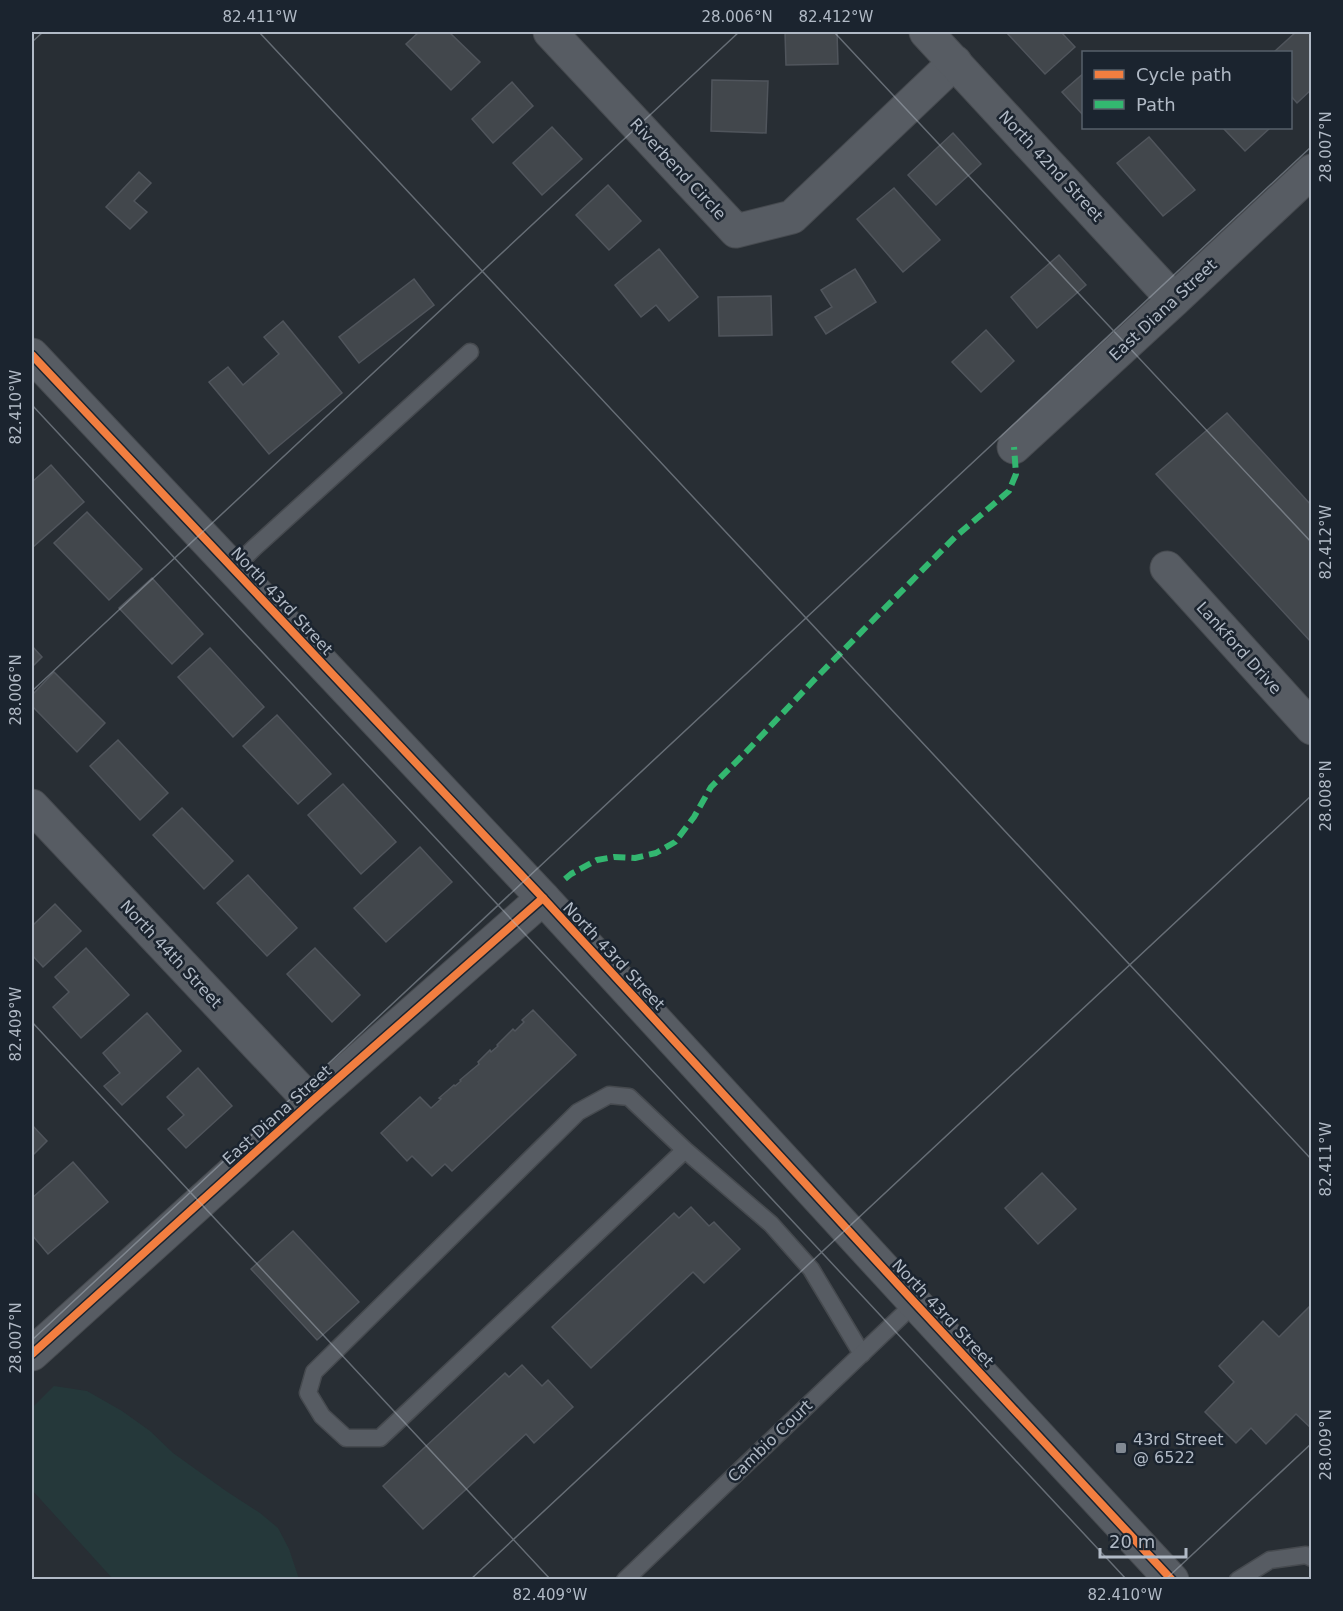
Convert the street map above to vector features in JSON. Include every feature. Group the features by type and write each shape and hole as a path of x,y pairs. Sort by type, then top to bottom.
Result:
{"street":[{"name":"Riverbend Circle","path":"550,32 736,231 792,217 955,62"},
{"name":"North 42nd Street","path":"926,32 1174,300"},
{"name":"East Diana Street","path":"1014,447 1311,171"},
{"name":"North 43rd Street","path":"32,355 543,898 1172,1580"},
{"name":"Lankford Drive","path":"1167,568 1311,728"},
{"name":"North 44th Street","path":"32,806 311,1102"},
{"name":"East Diana Street","path":"36,1340 543,898"}],"lane":[{"path":"233,569 470,352"},
{"path":"685,1150 380,1438 346,1438 322,1416 308,1393 314,1371 578,1113 609,1095 629,1097 685,1150 771,1224 811,1269 862,1354"},
{"name":"Cambio Court","path":"625,1580 915,1303"},
{"path":"1238,1580 1270,1560 1306,1555 1311,1558"}],"shaded area":[{"path":"54,1386 87,1391 122,1411 150,1431 173,1453 260,1513 278,1528 289,1549 299,1579 113,1579 32,1490 32,1408"}],"building":[{"path":"419,32 449,32 480,62 451,90 406,44"},
{"path":"785,32 837,32 838,64 786,65"},
{"path":"1006,32 1061,32 1075,47 1045,74"},
{"path":"1296,32 1312,32 1312,89 1297,103 1292,97 1292,51 1275,51"},
{"path":"1082,75 1082,114 1062,92"},
{"path":"712,80 768,81 766,133 711,131"},
{"path":"512,82 533,106 493,143 472,119"},
{"path":"552,127 582,159 542,195 513,163"},
{"path":"1224,129 1269,129 1245,151"},
{"path":"953,133 981,164 936,205 908,175"},
{"path":"1149,137 1195,190 1163,216 1117,163"},
{"path":"139,172 151,183 134,201 147,212 130,229 106,207"},
{"path":"608,185 641,221 609,250 576,215"},
{"path":"894,188 940,240 903,272 857,219"},
{"path":"659,249 698,297 669,321 656,305 641,317 615,285"},
{"path":"1059,255 1086,285 1037,328 1011,297"},
{"path":"855,269 876,302 826,334 815,317 832,307 821,290"},
{"path":"414,279 434,305 359,363 339,337"},
{"path":"771,296 772,335 719,336 718,297"},
{"path":"283,321 342,393 269,454 209,382 228,367 243,385 279,354 264,337"},
{"path":"986,330 1014,361 981,392 952,362"},
{"path":"1227,413 1312,506 1312,643 1156,474"},
{"path":"51,465 84,502 33,547 32,482"},
{"path":"87,512 142,569 109,600 54,543"},
{"path":"152,578 203,634 172,664 119,608"},
{"path":"32,646 42,657 32,667"},
{"path":"210,648 264,707 233,737 178,677"},
{"path":"54,672 105,723 77,752 32,706 32,695"},
{"path":"277,715 331,774 298,804 243,746"},
{"path":"118,740 168,793 140,820 90,766"},
{"path":"343,784 396,842 361,874 308,815"},
{"path":"182,808 233,861 204,889 153,835"},
{"path":"420,847 452,882 386,942 354,908"},
{"path":"248,875 297,928 267,956 217,903"},
{"path":"55,904 81,931 43,967 32,955 32,926"},
{"path":"86,948 129,995 81,1038 53,1007 69,992 55,977"},
{"path":"315,948 360,995 332,1022 287,974"},
{"path":"533,1010 576,1055 452,1171 445,1164 432,1176 412,1156 407,1161 381,1133 420,1097 431,1108 441,1099 439,1098 479,1064 478,1062 490,1050 491,1052 498,1046 513,1029 515,1031 524,1022 522,1020"},
{"path":"147,1013 181,1051 122,1105 104,1086 120,1073 103,1053"},
{"path":"198,1068 232,1106 186,1148 168,1129 184,1115 167,1097"},
{"path":"32,1125 47,1141 32,1156"},
{"path":"73,1162 108,1202 48,1254 32,1235 32,1198"},
{"path":"1042,1173 1076,1209 1038,1244 1005,1208"},
{"path":"691,1207 709,1226 714,1222 740,1249 704,1283 693,1272 591,1368 552,1327 674,1213 679,1218"},
{"path":"293,1231 359,1302 317,1340 251,1269"},
{"path":"1309,1307 1312,1309 1312,1429 1296,1414 1266,1444 1251,1428 1236,1443 1205,1412 1234,1382 1219,1366 1263,1321 1279,1337"},
{"path":"522,1365 542,1386 548,1380 573,1407 534,1443 526,1434 423,1529 383,1486 505,1373 509,1377"}],"marked path":[{"path":"565,879 597,860 614,857 635,858 656,853 675,842 694,817 711,787 955,537 1009,491 1016,474 1014,447"}],"cycle path":[{"path":"32,355 543,898 1172,1580"},
{"path":"32,1354 311,1102 543,898"}],"place":[{"name":"43rd Street @ 6522","path":"1121,1448"}]}
